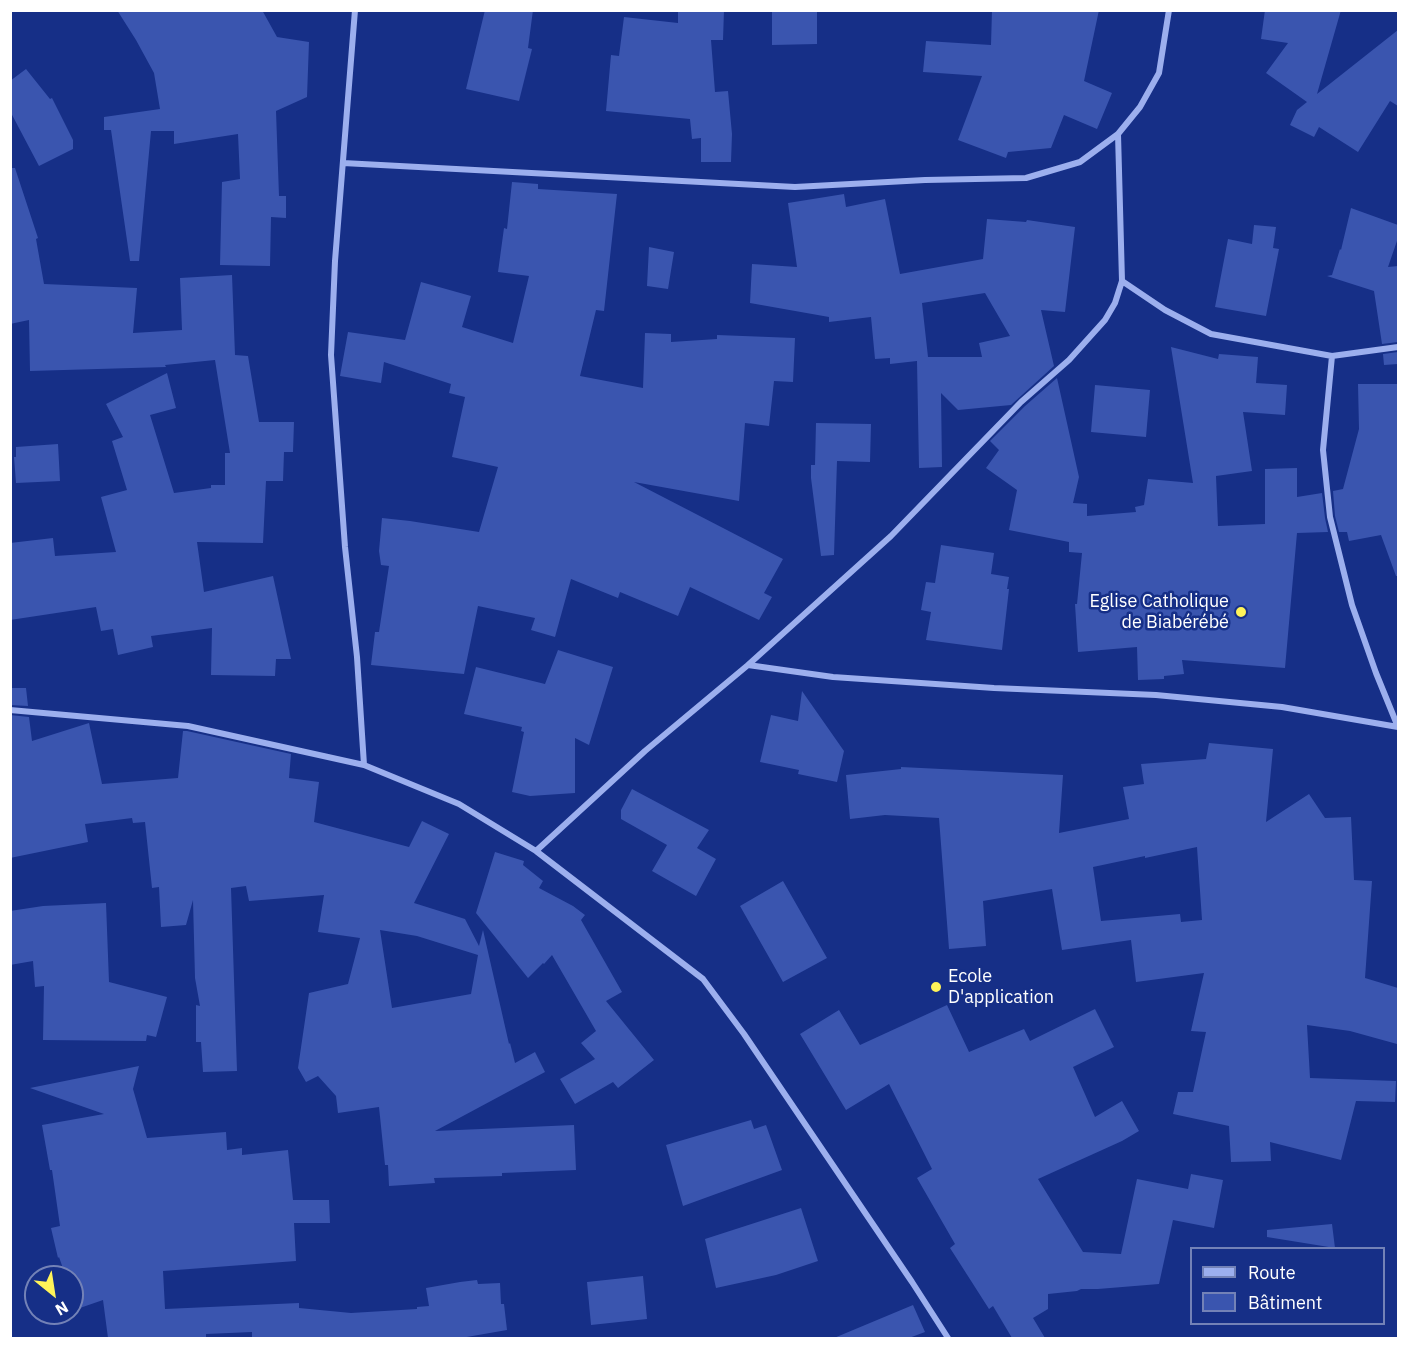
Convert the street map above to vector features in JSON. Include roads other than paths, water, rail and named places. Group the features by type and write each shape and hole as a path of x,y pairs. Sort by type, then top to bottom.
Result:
{"street":[{"path":"355,10 335,261 331,355 364,765"},
{"path":"343,163 795,187 925,180 1026,178 1080,162 1118,134 1140,107 1159,73 1168,10"},
{"path":"536,851 645,751 748,665 891,536 1021,402 1069,360 1105,320 1115,303 1122,281 1118,134"},
{"path":"1122,281 1165,310 1211,334 1332,356 1398,346"},
{"path":"1332,356 1323,450 1330,517 1352,605 1398,727"},
{"path":"748,665 833,677 994,688 1156,695 1282,707 1398,727"},
{"path":"10,710 188,726 364,765 459,804 536,851 703,979 744,1034 948,1338"}],"place":[{"name":"Eglise Catholique de Biabérébé","path":"1241,612"},
{"name":"Ecole D'application","path":"936,987"}]}
